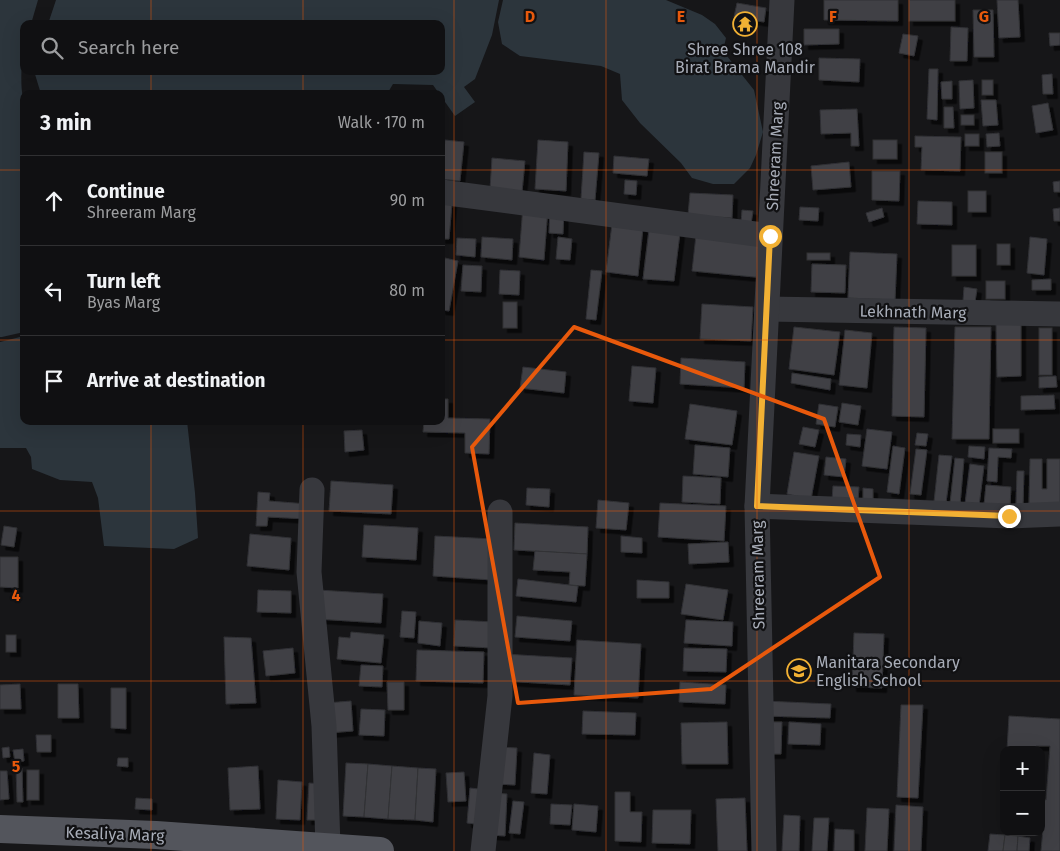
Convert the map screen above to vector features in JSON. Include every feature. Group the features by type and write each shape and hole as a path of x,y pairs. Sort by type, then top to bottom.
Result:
{"main road":[{"name":"Kesaliya Marg","path":"0,829 155,843 328,847 380,851"}],"street":[{"name":"Shreeram Marg","path":"764,851 757,506 782,0"},
{"path":"445,193 770,236"},
{"name":"Lekhnath Marg","path":"767,309 1060,314"},
{"path":"312,490 309,572 324,726 328,847"},
{"path":"757,506 1009,516 1060,514"},
{"path":"482,851 500,696 500,512"}],"highlighted area":[{"path":"574,327 824,419 880,577 711,689 518,703 472,447"}],"shaded area":[{"path":"0,0 38,0 32,20 20,20 22,90 20,90 20,333 0,337"},
{"path":"56,0 499,0 492,35 475,79 464,87 475,102 455,116 445,102 445,90 437,90 433,85 393,84 389,90 40,90 35,75 445,75 445,20 49,20"},
{"path":"503,0 666,0 702,15 715,24 726,38 723,51 754,90 763,132 750,168 734,184 713,184 692,178 681,163 640,123 622,100 620,74 601,66 520,56 502,44 498,22"},
{"path":"20,337 20,425 187,425 198,538 174,549 104,546 98,498 92,482 60,480 32,469 31,457 26,448 0,448 0,342"}],"building":[{"path":"824,0 898,0 898,21 824,20"},
{"path":"909,0 955,0 955,21 909,21"},
{"path":"997,0 1018,0 1020,37 999,38"},
{"path":"737,3 766,8 764,22 734,17"},
{"path":"973,10 993,10 994,57 974,57"},
{"path":"951,27 968,28 967,61 950,61"},
{"path":"804,29 839,29 839,44 804,45"},
{"path":"1049,33 1060,33 1060,45 1050,46"},
{"path":"903,34 918,36 914,56 899,53"},
{"path":"819,58 860,59 859,82 819,80"},
{"path":"929,69 938,69 937,120 927,119"},
{"path":"1052,74 1053,94 1043,94 1042,75"},
{"path":"973,80 974,108 960,109 959,81"},
{"path":"982,80 993,80 993,95 982,95"},
{"path":"952,81 952,99 942,99 941,82"},
{"path":"981,100 996,100 998,125 983,126"},
{"path":"1048,103 1053,130 1036,133 1032,106"},
{"path":"944,107 953,107 954,128 944,128"},
{"path":"857,109 859,146 851,146 851,133 821,134 820,110"},
{"path":"961,115 974,115 974,125 961,125"},
{"path":"999,133 1000,146 987,147 986,134"},
{"path":"965,134 979,134 979,146 965,146"},
{"path":"915,136 961,137 960,171 921,170 922,147 915,147"},
{"path":"445,140 464,142 460,181 445,179"},
{"path":"538,140 568,142 566,191 535,189"},
{"path":"873,140 897,140 897,159 873,159"},
{"path":"584,152 599,153 595,200 581,199"},
{"path":"985,152 1002,152 1002,173 985,173"},
{"path":"614,156 649,159 647,176 613,173"},
{"path":"492,158 525,161 522,192 490,189"},
{"path":"849,162 851,187 813,190 811,166"},
{"path":"872,171 900,171 899,201 872,200"},
{"path":"625,180 637,181 636,195 624,194"},
{"path":"1060,181 1060,192 1054,192 1053,182"},
{"path":"968,191 986,191 986,212 968,212"},
{"path":"690,193 733,195 732,218 688,215"},
{"path":"918,201 952,202 952,225 917,224"},
{"path":"445,202 452,203 449,239 445,239"},
{"path":"523,206 548,208 544,260 519,257"},
{"path":"800,207 819,208 818,221 799,220"},
{"path":"882,208 884,217 869,222 866,213"},
{"path":"1060,208 1060,221 1054,221 1053,209"},
{"path":"550,209 564,211 563,234 549,233"},
{"path":"742,210 753,211 751,224 741,223"},
{"path":"612,224 643,228 638,276 606,272"},
{"path":"649,230 680,233 674,281 643,279"},
{"path":"696,235 768,243 765,278 692,271"},
{"path":"482,237 513,239 512,260 481,257"},
{"path":"558,237 572,239 570,260 556,259"},
{"path":"1030,237 1047,239 1044,275 1027,273"},
{"path":"457,238 476,239 475,257 456,255"},
{"path":"997,244 1010,244 1010,265 997,265"},
{"path":"952,245 976,245 976,276 952,276"},
{"path":"850,252 897,254 895,300 848,298"},
{"path":"807,253 830,253 830,260 807,260"},
{"path":"445,258 458,261 449,311 445,310"},
{"path":"812,264 846,265 845,293 811,292"},
{"path":"463,265 482,266 481,292 461,291"},
{"path":"500,270 520,271 519,295 499,294"},
{"path":"591,270 602,271 596,320 586,319"},
{"path":"1051,279 1051,290 1032,290 1032,280"},
{"path":"986,281 1005,281 1005,299 986,299"},
{"path":"964,287 977,289 975,302 963,301"},
{"path":"503,302 517,302 517,328 503,328"},
{"path":"702,304 753,307 751,341 700,339"},
{"path":"1021,322 1021,376 997,377 996,323"},
{"path":"794,327 840,332 834,375 789,369"},
{"path":"894,327 926,328 924,417 892,416"},
{"path":"955,327 991,327 989,439 952,439"},
{"path":"1039,328 1052,328 1052,375 1039,375"},
{"path":"845,330 872,333 867,388 839,385"},
{"path":"681,358 745,362 744,388 680,384"},
{"path":"632,366 656,368 653,403 629,401"},
{"path":"523,367 566,372 564,393 520,388"},
{"path":"792,373 831,379 830,390 791,383"},
{"path":"1056,376 1057,387 1039,388 1039,377"},
{"path":"1054,395 1055,409 1021,410 1021,396"},
{"path":"445,399 448,399 448,418 490,419 489,454 465,453 465,433 423,432 424,425 445,425"},
{"path":"842,403 861,406 858,425 839,422"},
{"path":"690,404 737,411 732,445 685,439"},
{"path":"819,404 838,407 835,427 816,424"},
{"path":"803,427 819,430 815,447 799,444"},
{"path":"867,429 892,432 887,469 862,466"},
{"path":"993,429 1019,429 1019,443 993,443"},
{"path":"362,430 364,450 345,452 344,431"},
{"path":"917,433 928,434 926,446 915,445"},
{"path":"847,434 861,435 860,447 846,445"},
{"path":"695,445 730,448 728,477 693,474"},
{"path":"893,446 905,448 899,494 887,492"},
{"path":"969,446 985,447 984,459 968,457"},
{"path":"989,448 1012,449 1011,458 998,457 997,482 987,481"},
{"path":"916,449 927,450 921,495 910,494"},
{"path":"794,452 819,456 811,499 787,494"},
{"path":"939,455 952,456 946,503 934,502"},
{"path":"826,457 846,459 844,477 824,475"},
{"path":"955,458 964,459 960,505 950,504"},
{"path":"1030,459 1042,459 1042,489 1047,489 1047,459 1060,459 1060,505 1029,505"},
{"path":"970,464 984,466 979,506 965,504"},
{"path":"1017,471 1024,471 1023,506 1016,506"},
{"path":"683,476 721,478 720,504 682,502"},
{"path":"331,481 393,485 391,514 329,511"},
{"path":"986,485 1011,487 1010,507 984,505"},
{"path":"833,486 859,487 858,501 832,500"},
{"path":"527,488 550,489 549,507 526,505"},
{"path":"863,488 873,489 873,502 863,501"},
{"path":"258,492 270,493 269,501 308,504 307,519 268,517 267,526 256,526"},
{"path":"598,500 629,503 626,530 596,528"},
{"path":"660,503 726,506 724,541 658,537"},
{"path":"515,523 588,527 587,554 514,550"},
{"path":"364,525 418,528 416,560 362,557"},
{"path":"4,526 17,528 14,547 1,545"},
{"path":"250,534 291,538 289,570 247,566"},
{"path":"435,536 494,539 492,580 433,576"},
{"path":"621,536 642,538 642,553 621,552"},
{"path":"728,542 729,562 689,564 688,544"},
{"path":"535,551 587,554 585,586 569,585 570,572 533,570"},
{"path":"0,557 18,557 18,588 0,587"},
{"path":"518,579 578,586 576,602 516,596"},
{"path":"637,580 669,582 669,598 637,598"},
{"path":"686,584 728,590 723,620 681,614"},
{"path":"258,590 291,591 291,613 257,612"},
{"path":"318,590 383,594 381,623 316,619"},
{"path":"402,611 416,612 414,638 400,637"},
{"path":"517,616 572,621 570,641 515,637"},
{"path":"455,620 494,622 492,648 454,646"},
{"path":"686,620 733,622 732,646 684,643"},
{"path":"419,621 442,623 440,646 418,643"},
{"path":"351,632 384,635 381,663 337,659 339,637 350,638"},
{"path":"854,633 884,634 882,688 852,687"},
{"path":"6,635 16,635 16,652 6,652"},
{"path":"224,637 251,638 256,703 226,704"},
{"path":"577,640 641,644 638,698 574,695"},
{"path":"293,648 295,673 266,676 263,651"},
{"path":"684,648 727,649 726,672 683,671"},
{"path":"417,650 484,652 483,683 416,681"},
{"path":"503,654 572,658 570,685 502,681"},
{"path":"361,665 383,666 382,687 359,686"},
{"path":"387,682 404,682 404,710 388,710"},
{"path":"680,682 726,685 725,704 679,702"},
{"path":"20,684 21,709 0,709 0,685"},
{"path":"58,684 78,684 79,718 58,718"},
{"path":"111,688 126,688 126,729 111,728"},
{"path":"351,701 353,731 328,733 326,703"},
{"path":"764,701 831,704 830,718 764,716"},
{"path":"901,705 923,705 918,798 897,797"},
{"path":"361,709 385,710 384,736 359,735"},
{"path":"583,711 636,713 635,735 582,734"},
{"path":"1009,716 1060,719 1060,851 1041,851 1042,836 1045,836 1045,800 1050,746 1007,746"},
{"path":"727,722 728,764 682,764 681,723"},
{"path":"767,722 782,722 781,754 766,754"},
{"path":"789,722 821,724 820,745 788,744"},
{"path":"36,735 51,735 51,752 37,752"},
{"path":"9,747 10,757 3,758 2,748"},
{"path":"498,747 517,748 515,785 496,784"},
{"path":"23,749 24,761 15,762 13,750"},
{"path":"534,753 550,755 547,794 531,793"},
{"path":"118,758 128,758 128,767 117,766"},
{"path":"346,763 368,764 364,817 343,816"},
{"path":"368,764 392,766 388,819 364,817"},
{"path":"258,766 260,809 230,810 228,768"},
{"path":"392,766 418,768 415,820 388,819"},
{"path":"16,768 22,768 23,802 17,802"},
{"path":"418,768 436,769 433,822 415,820"},
{"path":"27,770 39,770 39,800 27,800"},
{"path":"0,771 7,771 9,799 0,800"},
{"path":"464,772 466,801 448,802 446,773"},
{"path":"278,780 302,782 300,820 276,819"},
{"path":"309,783 323,784 321,820 307,820"},
{"path":"470,788 487,790 484,825 467,823"},
{"path":"615,792 630,792 630,812 642,812 641,842 615,841"},
{"path":"492,793 507,794 505,836 490,835"},
{"path":"136,798 152,799 152,810 135,809"},
{"path":"745,798 747,851 718,851 716,799"},
{"path":"513,801 524,802 520,834 509,833"},
{"path":"551,804 572,805 570,825 550,824"},
{"path":"574,804 598,806 596,832 572,830"},
{"path":"896,805 923,807 921,851 894,851"},
{"path":"867,808 889,809 887,851 865,851"},
{"path":"653,810 691,810 690,844 652,843"},
{"path":"784,815 800,816 799,851 782,851"},
{"path":"814,818 829,818 827,851 812,851"},
{"path":"835,829 854,830 854,851 834,851"},
{"path":"990,834 1005,836 1003,851 988,851"},
{"path":"1005,836 1018,836 1017,851 1003,851"},
{"path":"1018,836 1030,838 1029,851 1017,851"}],"place":[{"name":"Shree Shree 108 Birat Brama Mandir","path":"745,24"},
{"name":"Manitara Secondary English School","path":"799,671"}],"route":[{"path":"770,236 757,506 1009,516"}]}
